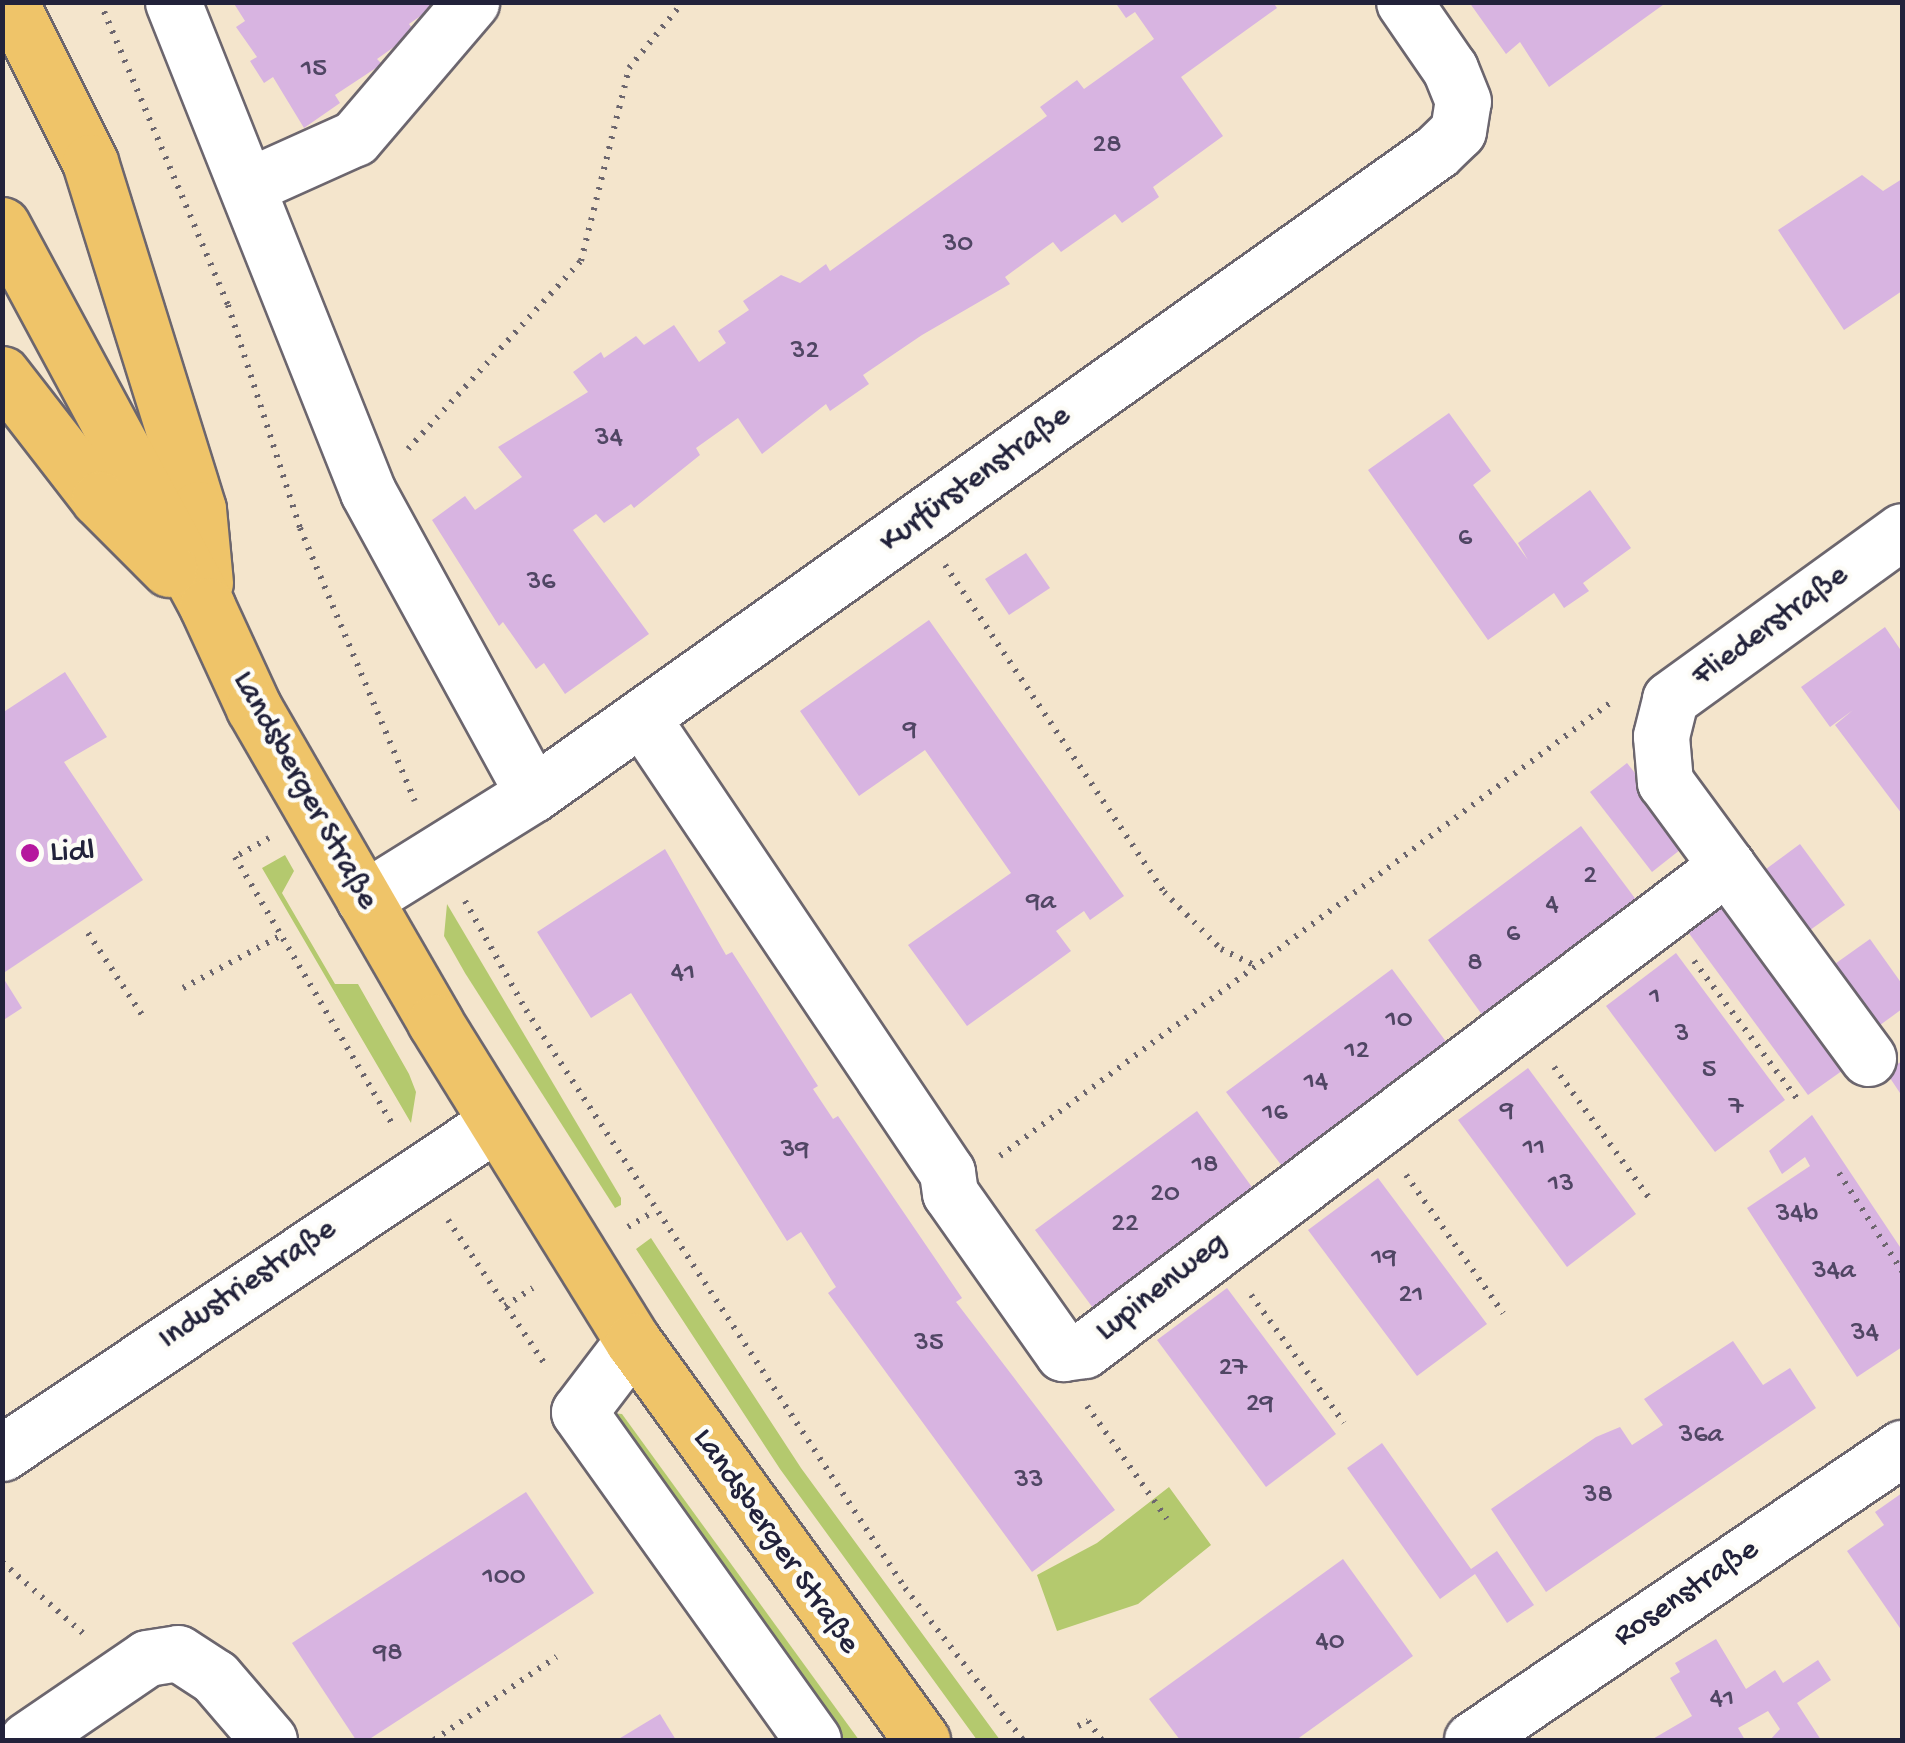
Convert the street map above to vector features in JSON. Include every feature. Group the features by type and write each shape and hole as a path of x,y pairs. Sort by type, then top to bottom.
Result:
{"main road":[{"path":"10,2 90,162 198,509 206,606"},
{"name":"Landsberger Straße","path":"2,225 206,606 254,708 497,1122 633,1341 922,1740"},
{"path":"2,374 98,500 206,606"}],"street":[{"path":"173,2 368,492 533,794"},
{"path":"248,186 354,138 472,2"},
{"name":"Kurfürstenstraße","path":"364,898 429,832 533,794 916,523 1458,130 1463,101 1450,68 1404,2"},
{"name":"Fliederstraße","path":"1662,736 1670,699 1902,530"},
{"name":"Lupinenweg","path":"642,718 947,1172 950,1194 1063,1353 1084,1350 1214,1245 1521,1022 1727,866"},
{"path":"1662,736 1665,782 1868,1058"},
{"name":"Industriestraße","path":"2,1452 497,1122"},
{"path":"633,1341 579,1412 813,1740"},
{"name":"Rosenstraße","path":"1472,1740 1902,1448"},
{"path":"27,1740 147,1658 178,1654 215,1677 269,1740"}],"path":[{"path":"100,2 221,288 300,528 429,832 526,1010 655,1210 905,1588 1023,1740"},
{"path":"368,492 582,261 629,68 683,2"},
{"path":"916,523 1164,892 1222,949 1254,965"},
{"path":"950,1194 1606,700 1662,736"},
{"path":"1660,916 1798,1100"},
{"path":"88,934 142,1015"},
{"path":"183,988 282,935 418,1172 579,1412"},
{"path":"1521,1022 1650,1199"},
{"path":"1374,1129 1503,1313"},
{"path":"1839,1173 1902,1271"},
{"path":"1214,1245 1344,1423"},
{"path":"1063,1353 1068,1380 1167,1519"},
{"path":"2,1562 128,1672"},
{"path":"434,1740 556,1657"},
{"path":"1078,1726 1088,1721 1102,1740"}],"green space":[{"path":"285,855 294,871 282,893 335,984 358,984 409,1074 416,1092 411,1123 262,868"},
{"path":"447,904 621,1198 621,1205 615,1208 465,973 444,936"},
{"path":"651,1238 801,1468 1000,1740 977,1740 780,1469 636,1249"},
{"path":"612,1413 622,1414 859,1740 837,1740"},
{"path":"1169,1487 1211,1545 1138,1604 1057,1631 1037,1575 1097,1543"}],"building":[{"path":"233,2 433,2 435,6 409,24 415,32 377,59 382,64 335,95 340,103 304,128 273,77 264,83 250,61 257,57 236,27 245,21"},
{"path":"1115,2 1273,2 1277,8 1181,77 1223,136 1153,187 1159,197 1122,223 1115,214 1061,252 1053,242 1005,277 1010,284 863,375 869,384 830,411 826,404 762,454 738,418 696,448 700,455 634,508 631,504 604,523 596,514 573,530 649,634 565,694 544,663 536,669 503,622 499,626 432,520 465,496 475,510 522,477 498,447 588,392 573,372 601,352 604,358 636,336 644,345 674,325 699,362 726,343 718,331 749,310 743,301 781,275 800,283 826,264 830,271 1047,116 1040,107 1077,80 1084,89 1154,39 1135,12 1126,18"},
{"path":"1469,2 1667,2 1549,87 1520,42 1506,54"},
{"path":"1862,175 1883,191 1902,179 1902,291 1844,330 1778,230"},
{"path":"1449,413 1491,471 1473,485 1528,560 1518,543 1590,490 1631,548 1583,583 1589,591 1564,608 1554,593 1488,640 1368,470"},
{"path":"1026,553 1050,588 1009,615 985,579"},
{"path":"929,620 1124,896 1090,920 1084,911 1056,931 1071,951 967,1026 908,945 1011,873 925,750 859,796 800,711"},
{"path":"1885,627 1902,652 1902,814 1835,725 1853,710 1830,727 1801,687"},
{"name":"Lidl","path":"65,672 107,737 64,762 143,880 2,974 2,713"},
{"path":"1627,763 1690,842 1652,872 1590,792"},
{"path":"1581,826 1637,901 1483,1016 1428,940"},
{"path":"1800,844 1845,905 1806,933 1762,872"},
{"path":"665,849 726,955 732,952 818,1086 813,1089 833,1119 838,1116 962,1298 956,1302 1115,1510 1032,1572 828,1293 836,1287 801,1232 787,1241 631,993 591,1018 537,932"},
{"path":"1727,904 1846,1068 1808,1095 1688,932"},
{"path":"1870,939 1902,984 1902,1009 1876,1028 1832,966"},
{"path":"1676,953 1785,1100 1715,1152 1606,1006"},
{"path":"1392,969 1447,1043 1282,1166 1226,1092"},
{"path":"2,976 22,1008 2,1021"},
{"path":"1902,1061 1902,1096 1886,1072"},
{"path":"1528,1068 1636,1214 1567,1267 1458,1120"},
{"path":"1197,1111 1254,1190 1093,1308 1035,1230"},
{"path":"1812,1115 1902,1250 1902,1347 1857,1377 1747,1208 1810,1166 1805,1157 1782,1174 1769,1151"},
{"path":"1378,1178 1487,1324 1417,1376 1308,1230"},
{"path":"1227,1288 1336,1434 1266,1487 1157,1340"},
{"path":"1733,1341 1763,1385 1790,1368 1816,1408 1546,1592 1491,1509 1596,1437 1620,1427 1632,1445 1663,1425 1644,1399"},
{"path":"1382,1443 1471,1569 1497,1551 1534,1605 1507,1623 1475,1574 1440,1599 1347,1468"},
{"path":"526,1492 594,1593 368,1740 356,1740 292,1643"},
{"path":"1902,1493 1902,1631 1847,1551 1884,1525 1875,1512"},
{"path":"1343,1559 1413,1656 1296,1740 1180,1740 1149,1699"},
{"path":"1716,1639 1746,1689 1775,1670 1783,1683 1818,1660 1831,1680 1797,1703 1821,1740 1770,1740 1780,1729 1768,1711 1738,1728 1745,1740 1651,1740 1692,1716 1670,1678 1680,1672 1675,1663"},
{"path":"660,1714 676,1740 617,1740"}],"place":[{"name":"Lidl","path":"30,853"}]}
